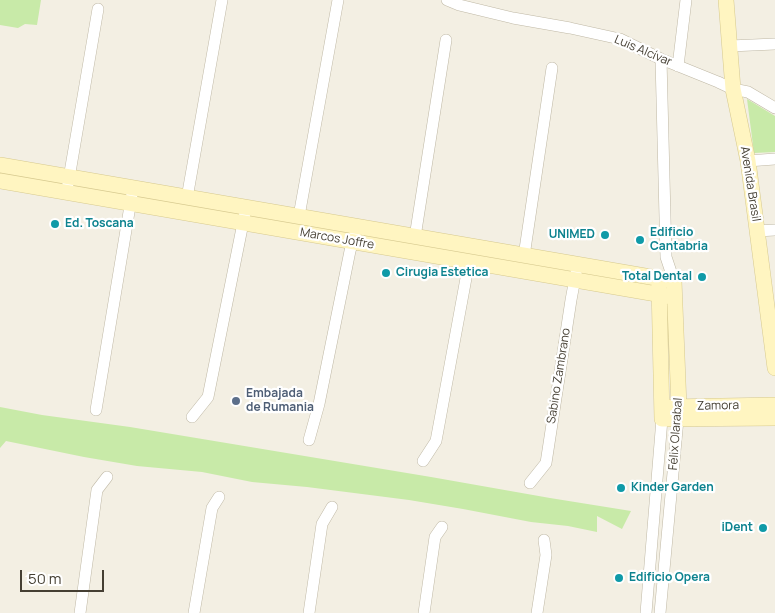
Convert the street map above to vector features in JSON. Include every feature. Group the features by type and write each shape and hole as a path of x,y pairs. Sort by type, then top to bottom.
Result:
{"street":[{"path":"187,198 222,0"},
{"path":"299,216 338,0"},
{"name":"Luis Alcívar","path":"447,0 458,5 512,18 620,39 661,59 733,89 748,92 775,108"},
{"path":"678,66 686,0"},
{"name":"Avenida Brasil","path":"726,0 733,89 748,161 771,318 775,368"},
{"path":"66,193 98,9"},
{"path":"415,236 446,40"},
{"path":"730,46 775,44"},
{"name":"Félix Olarabal","path":"660,613 679,413 674,281 666,257 661,59"},
{"path":"524,256 552,68"},
{"path":"748,161 775,159"},
{"name":"Marcos Joffre","path":"0,165 299,216 355,234 469,262 659,278 674,281"},
{"name":"Marcos Joffre","path":"0,182 243,223 355,234 415,236 524,256 674,297"},
{"path":"96,410 133,188"},
{"path":"192,418 208,397 246,208"},
{"path":"758,231 775,230"},
{"path":"309,440 320,404 355,234"},
{"name":"Félix Olarabal","path":"646,613 662,413 659,278 666,257"},
{"path":"423,461 436,440 469,262"},
{"name":"Sabino Zambrano","path":"530,483 546,462 577,272"},
{"name":"Zamora","path":"679,413 775,405"},
{"name":"Zamora","path":"662,413 775,418"},
{"path":"80,613 97,490 107,477"},
{"path":"194,613 212,508 219,497"},
{"path":"309,613 322,524 332,507"},
{"path":"424,613 435,537 442,527"},
{"path":"537,613 546,555 544,540"}],"green space":[{"path":"0,0 41,0 37,25 25,24 18,28 0,25"},
{"path":"747,99 775,116 775,152 754,153"},
{"path":"0,407 631,511 622,529 597,516 597,532 409,500 252,482 202,472 137,466 6,441 0,448"}],"place":[{"name":"Ed. Toscana","path":"55,224"},
{"name":"UNIMED","path":"605,235"},
{"name":"Edificio Cantabria","path":"640,240"},
{"name":"Cirugia Estetica","path":"386,273"},
{"name":"Total Dental","path":"702,277"},
{"name":"Embajada de Rumania","path":"236,401"},
{"name":"Kinder Garden","path":"621,488"},
{"name":"iDent","path":"763,528"},
{"name":"Edificio Opera","path":"619,578"}]}
